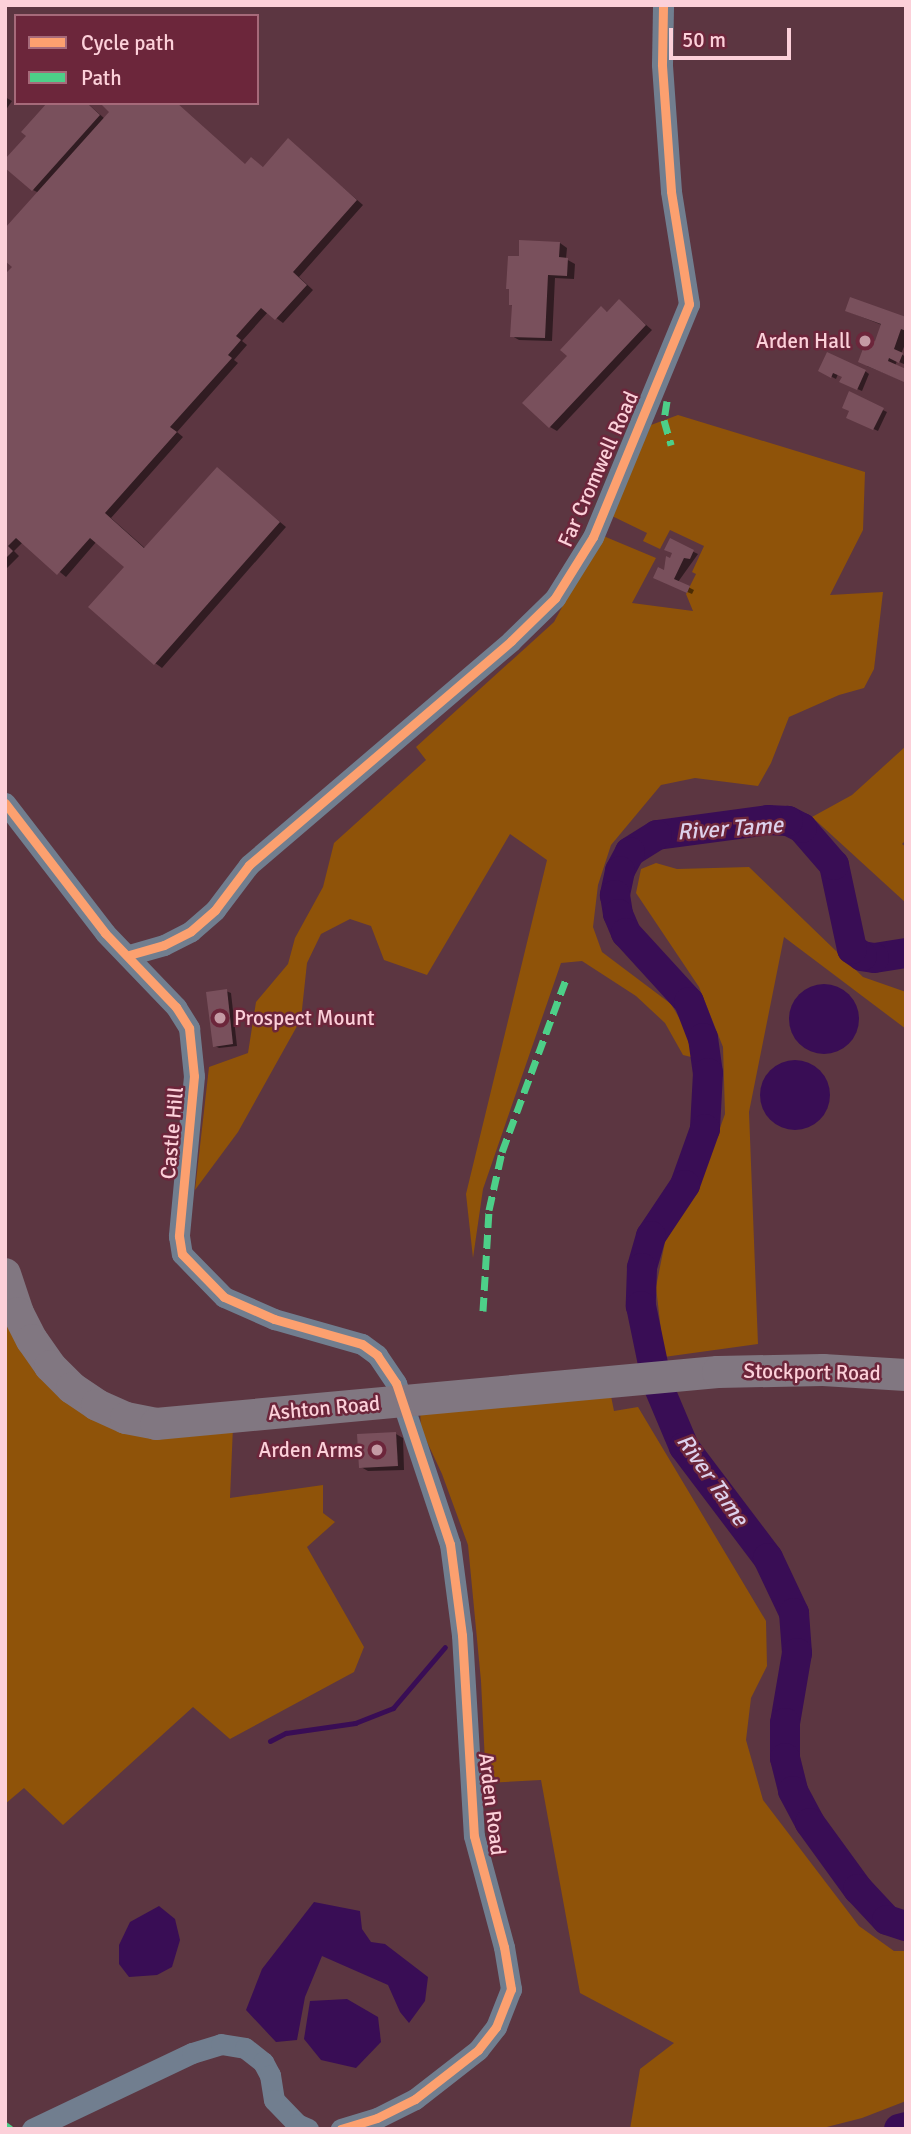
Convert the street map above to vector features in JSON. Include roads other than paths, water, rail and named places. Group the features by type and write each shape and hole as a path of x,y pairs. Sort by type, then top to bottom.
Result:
{"highway":[{"name":"Ashton Road","path":"5,1274 18,1313 50,1366 72,1388 97,1405 126,1418 156,1424 718,1372"},
{"name":"Stockport Road","path":"718,1372 823,1370 906,1375"}],"street":[{"name":"Far Cromwell Road","path":"129,955 163,945 191,931 215,910 249,865 511,641 555,598 593,537 689,304 671,191 662,64 663,5"},
{"name":"Castle Hill","path":"5,803 105,933 176,1007 188,1028 194,1076 179,1236 183,1254 224,1297 247,1309 362,1343 387,1366 399,1391 399,1401"},
{"name":"Arden Road","path":"341,2129 377,2118 415,2099 478,2050 496,2027 511,1989 504,1947 474,1836 462,1635 450,1544 399,1401"},
{"path":"32,2129 192,2053 221,2044 245,2048 263,2062 270,2075 274,2100 297,2124 308,2129"}],"waterway":[{"name":"River Tame","path":"906,953 874,958 862,956 852,949 834,865 802,828 788,821 768,820 657,835 630,852 620,871 615,895 618,914 626,933 689,1002 703,1038 708,1073 705,1129 685,1185 651,1236 642,1268 641,1306 657,1383 684,1447 768,1558 794,1613 797,1653 785,1723 785,1758 793,1791 810,1823 858,1889 887,1920 906,1926"},
{"path":"270,1741 286,1733 355,1723 393,1708 445,1647"},
{"name":"River Tame","path":"899,2129 906,2127"}],"place":[{"name":"Arden Hall","path":"865,341"},
{"name":"Prospect Mount","path":"220,1018"},
{"name":"Arden Arms","path":"377,1450"}]}
